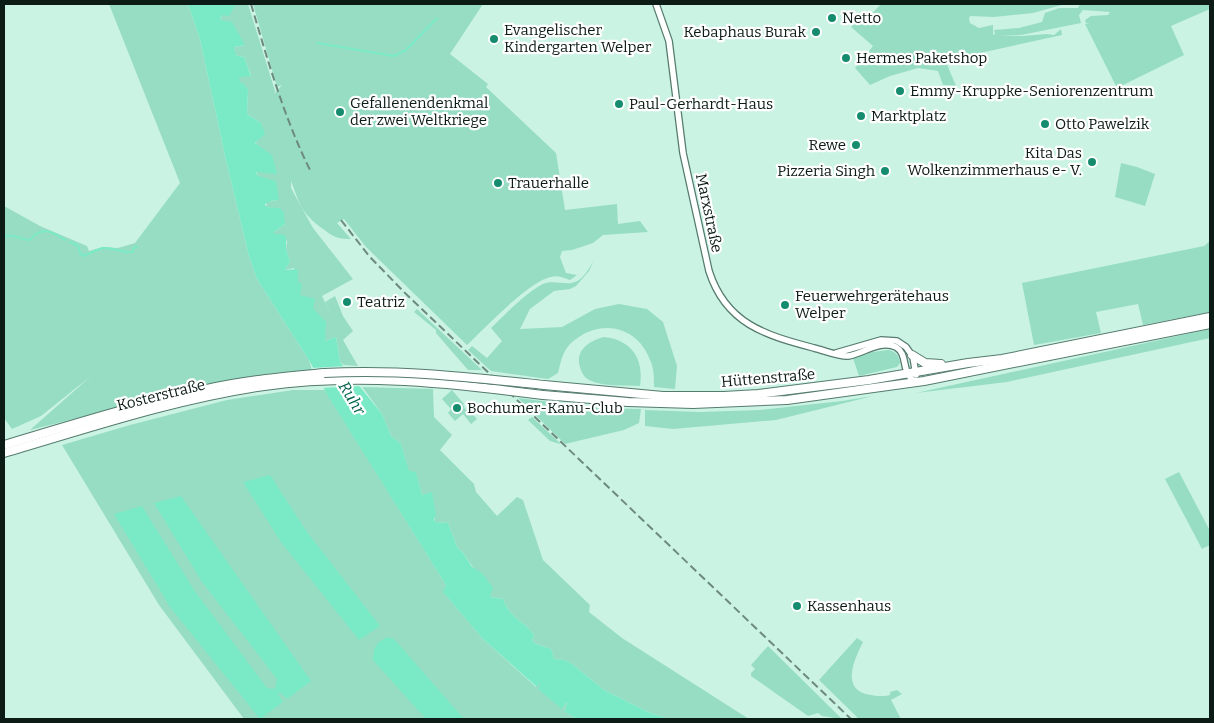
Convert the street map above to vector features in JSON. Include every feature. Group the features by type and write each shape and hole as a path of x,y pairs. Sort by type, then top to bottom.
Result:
{"main road":[{"name":"Hüttenstraße","path":"663,399 792,391 908,374 968,363 1016,357 1210,317"},
{"name":"Hüttenstraße","path":"326,377 429,382 543,395 663,399 723,404 787,400 916,382 1001,367 1210,324"},
{"path":"912,354 925,363 968,363"},
{"name":"Hüttenstraße","path":"326,377 368,371 437,373 544,385 628,398"},
{"name":"Kosterstraße","path":"4,445 208,388 265,379 326,377"},
{"name":"Kosterstraße","path":"4,453 210,396 326,377"}],"street":[{"name":"Marxstraße","path":"656,4 669,41 684,153 709,271 716,289 735,313 758,330 800,344 846,356 884,345 893,346 902,352 908,374 916,382"},
{"name":"Marxstraße","path":"836,353 852,350 881,340 890,340 903,344 912,354"},
{"path":"912,354 917,372 916,382"}],"shaded area":[{"path":"109,4 188,4 200,39 249,256 257,279 309,360 312,370 240,378 205,385 30,430 91,376 41,416 12,429 4,418 4,206 40,226 87,246 89,251 103,247 118,248 135,243 180,183"},
{"path":"235,4 248,4 275,91 274,94 282,85 277,87 253,4 483,4 450,54 488,84 486,87 556,153 565,210 617,204 618,224 640,221 648,232 603,235 593,243 572,250 562,251 560,257 566,273 577,275 570,280 553,276 531,287 507,306 467,345 366,247 344,219 337,223 351,239 333,236 310,219 300,203 291,181 291,188 313,228 353,279 322,296 337,328 325,302 335,296 343,316 353,331 343,340 358,366 344,365 340,362 336,337 325,341 300,295 294,268 285,270 290,262 286,249 287,241 274,234 285,224 280,209 266,207 267,202 278,200 258,176 256,170 255,150 261,123 247,114 248,90 233,83 233,78 251,75 244,57 230,54 229,48 245,45 220,21 222,15 235,6"},
{"path":"881,4 1065,4 1033,13 994,17 970,16 970,23 979,28 993,25 993,34 995,35 994,30 1019,28 1042,22 1045,13 1059,8 1078,8 1080,4 1210,4 1210,9 1171,26 1184,55 1117,88 1085,24 1090,23 1086,23 1085,20 1091,16 1108,15 1110,12 1083,10 1079,15 1081,23 1021,35 996,35 1022,36 1047,34 1054,35 1061,29 1062,35 946,62 956,86 943,85 938,71 918,68 890,76 870,85 855,68 873,46 851,27 863,14 868,18"},
{"path":"1121,163 1155,174 1145,206 1115,197"},
{"path":"1210,241 1210,312 1143,325 1138,304 1096,312 1101,333 1034,345 1022,283 1204,246"},
{"path":"593,262 589,271 576,286 570,289 554,291 530,309 520,329 562,327 595,309 619,304 647,309 663,322 677,366 675,389 654,387 652,366 646,351 633,337 617,329 598,329 581,335 569,345 558,373 548,379 491,371 468,350 472,346 487,358 502,341 491,328 527,294 546,283 570,283 579,280"},
{"path":"417,309 482,370 468,370 436,333 436,330 414,312"},
{"path":"1210,329 1210,338 1007,382 916,393"},
{"path":"604,337 622,342 634,352 640,367 640,386 601,384 589,380 583,374 579,361 581,351 588,344"},
{"path":"888,350 893,351 898,356 900,363 897,367 859,376 853,358"},
{"path":"363,387 433,389 434,417 452,435 440,450 474,484 476,492 497,516 517,497 523,500 543,560 590,605 589,612 622,638 749,719 668,719 648,712 604,690 571,663 554,659 551,649 532,641 534,635 510,612 503,599 490,597 490,593 464,554 457,547 448,523 435,522 432,493 422,495 416,473 409,472 401,444 391,436 382,414"},
{"path":"293,390 325,390 446,585 444,593 483,639 536,687 541,680 563,708 567,699 565,712 577,719 244,719 159,605 62,445 227,400"},
{"name":"Bochumer-Kanu-Club","path":"452,390 464,404 466,410 468,409 477,419 471,424 463,414 455,421 448,413 451,409 442,399"},
{"path":"873,396 776,420 673,429 645,426 645,410 700,412 760,410"},
{"path":"518,398 600,408 641,409 639,423 624,430 565,444"},
{"path":"532,417 560,444 550,441 528,420"},
{"path":"1179,472 1210,531 1210,545 1202,549 1165,479"},
{"path":"857,638 863,642 852,671 854,685 858,690 875,696 890,695 890,692 897,690 902,694 891,700 901,719 859,719 819,680"},
{"path":"768,646 842,719 822,716 818,713 808,716 751,676 755,669 751,665"}],"water":[{"path":"188,4 235,4 229,16 222,15 220,20 232,22 245,45 229,48 230,54 244,57 251,76 233,78 233,83 243,83 248,90 247,114 261,123 265,134 255,143 272,155 277,174 256,172 258,176 276,181 279,199 265,204 266,207 280,208 284,213 285,224 274,234 282,234 286,237 286,249 290,262 285,270 297,269 298,282 302,284 300,295 315,299 313,308 326,322 325,341 336,337 340,362 382,414 391,436 401,444 409,471 416,472 422,495 432,492 436,515 435,522 448,523 457,547 472,567 482,573 493,588 490,597 503,599 510,612 534,635 532,641 551,649 554,659 571,663 604,690 648,712 668,719 577,719 565,712 567,701 562,709 539,690 540,682 537,687 483,639 443,592 446,585 328,396 309,360 257,279 249,256 226,160 200,39"},
{"path":"270,475 307,532 380,626 359,640 281,542 243,482"},
{"path":"181,496 311,681 287,699 281,693 278,694 283,702 260,719 170,607 114,514 142,506 194,590 267,688 275,689 277,679 202,582 154,503"},
{"path":"388,637 394,639 464,719 426,719 373,660 376,646"}],"pier":[{"path":"346,366 364,386 321,388 311,368"}],"waterway":[{"path":"317,43 394,56 406,50 437,18"},
{"name":"Ruhr","path":"225,38 231,55 237,97"},
{"path":"4,236 12,235 30,240 38,233 47,231 65,240"},
{"path":"70,242 78,246 83,256 103,248 132,252 137,247"}],"railway":[{"path":"251,4 270,68 301,152 311,172"},
{"path":"341,220 369,256 404,292 851,719"}],"place":[{"name":"Netto","path":"832,18"},
{"name":"Kebaphaus Burak","path":"816,32"},
{"name":"Evangelischer Kindergarten Welper","path":"494,39"},
{"name":"Hermes Paketshop","path":"846,58"},
{"name":"Emmy-Kruppke-Seniorenzentrum","path":"900,91"},
{"name":"Paul-Gerhardt-Haus","path":"619,104"},
{"name":"Gefallenendenkmal der zwei Weltkriege","path":"340,112"},
{"name":"Marktplatz","path":"861,116"},
{"name":"Otto Pawelzik","path":"1045,124"},
{"name":"Rewe","path":"856,145"},
{"name":"Kita Das Wolkenzimmerhaus e- V.","path":"1092,162"},
{"name":"Pizzeria Singh","path":"885,171"},
{"name":"Trauerhalle","path":"498,183"},
{"name":"Teatriz","path":"347,302"},
{"name":"Feuerwehrgerätehaus Welper","path":"785,305"},
{"name":"Bochumer-Kanu-Club","path":"457,408"},
{"name":"Kassenhaus","path":"797,606"}]}
